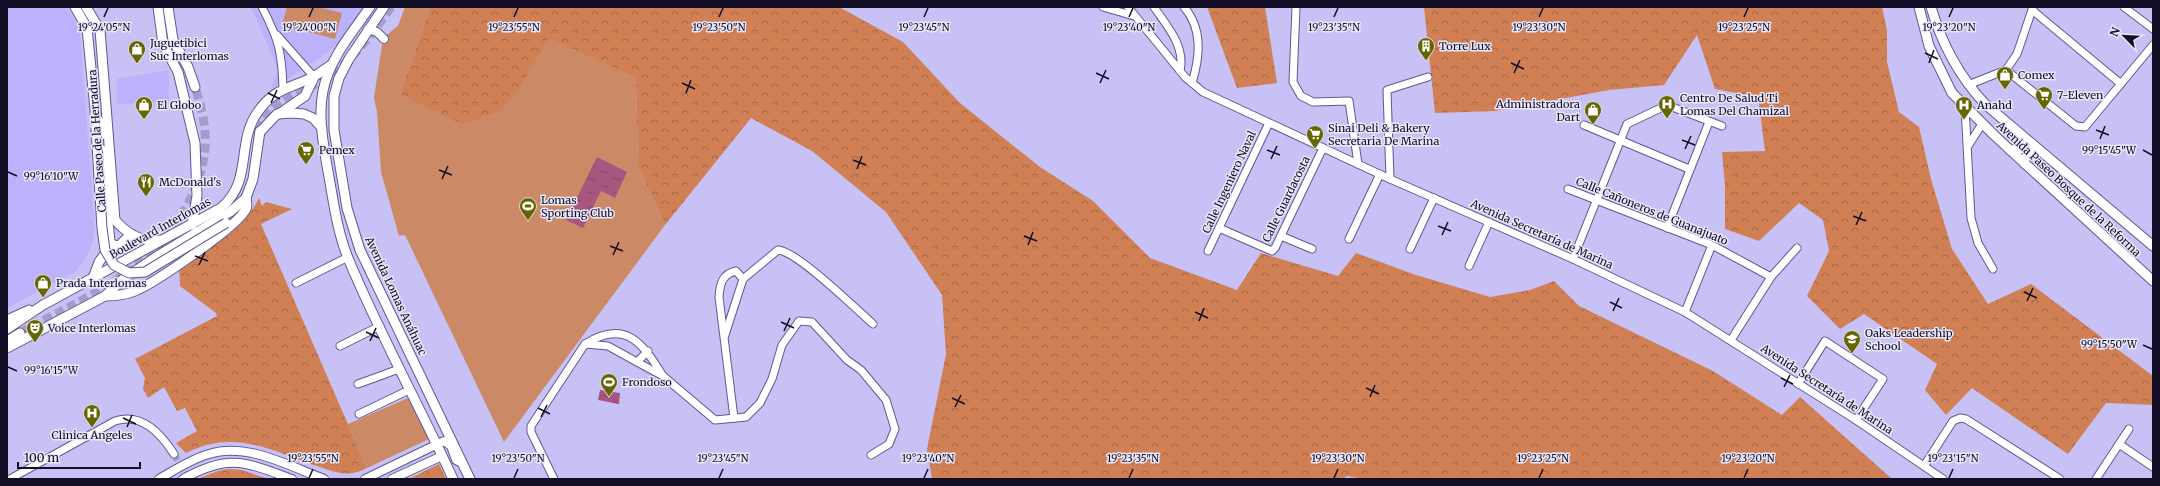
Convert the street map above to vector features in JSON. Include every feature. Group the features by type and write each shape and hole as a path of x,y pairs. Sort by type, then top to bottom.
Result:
{"main road":[{"name":"Calle Paseo de la Herradura","path":"75,7 87,28 95,114 102,228 105,250 114,265 129,273 146,272 226,223"},
{"name":"Calle Paseo de la Herradura","path":"86,7 100,30 115,220 131,234 144,240 166,239"},
{"path":"158,7 163,44 180,77 195,143 197,196 192,226"},
{"path":"168,7 173,40 195,87"},
{"path":"370,7 332,64 322,92 322,128 335,215 348,257 399,369 453,479"},
{"name":"Avenida Lomas Anáhuac","path":"384,7 368,29 343,70 334,96 334,130 347,208 360,250 470,479"},
{"name":"Avenida Paseo Bosque de la Reforma","path":"1919,7 1929,46 1952,93 1982,124 2153,281"},
{"name":"Avenida Paseo Bosque de la Reforma","path":"1931,7 1945,47 1954,64 1968,85 1990,109 2153,246"},
{"name":"Boulevard Interlomas","path":"7,320 43,305 216,212 236,193 241,178 250,125 262,106 283,89 314,77 332,64"},
{"path":"277,114 305,96 314,77"},
{"path":"95,114 99,122 110,242 112,245"},
{"path":"277,114 304,114 313,118 322,128"},
{"name":"Boulevard Interlomas","path":"226,223 237,213 246,198 255,172 260,131 277,114"},
{"path":"2010,150 2021,149 2027,140"},
{"path":"2025,164 2024,160 2029,154 2040,151"},
{"name":"Boulevard Interlomas","path":"7,348 105,296 122,280 159,255 230,212 246,198"},
{"name":"Boulevard Interlomas","path":"105,296 120,295 148,285 230,228 245,212 247,207 246,198"},
{"path":"112,245 120,245 131,234"},
{"path":"93,278 99,262 112,245"},
{"name":"Boulevard Interlomas","path":"7,329 16,325 43,305"},
{"path":"7,341 20,333"}],"street":[{"path":"262,7 277,35 314,77"},
{"path":"1103,7 1134,16"},
{"name":"Avenida Secretaría de Marina","path":"1128,7 1180,71 1203,92 1390,179 1573,259 1685,312 1856,420 1943,479"},
{"path":"1154,7 1180,50 1182,64 1180,71"},
{"path":"1184,7 1191,15 1197,30 1198,58 1192,83"},
{"path":"1296,7 1293,82 1301,96 1313,102 1349,101 1358,164"},
{"path":"2124,7 2153,29"},
{"path":"1968,85 2006,70 2017,54 2032,8 2121,84"},
{"path":"368,29 377,32 384,39"},
{"path":"277,35 282,61 283,89"},
{"path":"2006,70 2076,126 2081,127 2088,125 2153,45"},
{"path":"1390,179 1387,90 1428,77"},
{"path":"1573,259 1627,124 1667,105 1722,126"},
{"path":"1965,107 1971,218 1978,243 1993,270"},
{"path":"1667,228 1689,168 1709,122"},
{"name":"Calle Ingeniero Naval","path":"1208,250 1269,123"},
{"path":"1968,146 1982,124"},
{"path":"1584,125 1689,168"},
{"name":"Calle Guardacosta","path":"1219,228 1272,251 1281,236 1323,148"},
{"path":"1349,239 1380,174"},
{"name":"Calle Cañoneros de Guanajuato","path":"1568,189 1712,245 1771,277"},
{"path":"1410,249 1434,198"},
{"path":"1469,266 1489,222"},
{"path":"1281,236 1312,249"},
{"path":"1685,312 1712,245"},
{"path":"1731,340 1771,277 1797,248"},
{"path":"725,335 743,279 778,250 783,250 811,269 873,324"},
{"path":"296,283 348,257"},
{"path":"734,418 725,335 719,297 721,283 728,273 736,271 743,279"},
{"path":"585,344 608,346 664,376 715,420 746,417 760,403 772,379 782,345 799,321 812,322 847,360 861,370 886,400 895,430 889,444 871,455"},
{"path":"340,346 380,326"},
{"path":"608,346 611,332"},
{"path":"554,479 531,432 531,426 585,344 598,336 611,332 629,336 648,351 664,376"},
{"path":"1798,384 1825,342 1883,379 1856,420"},
{"path":"637,362 648,351"},
{"path":"358,384 399,369"},
{"path":"359,414 409,390"},
{"path":"1924,466 1953,421 1960,418 1966,419 2060,479"},
{"path":"10,479 115,421 125,419 141,422 158,432 174,454"},
{"path":"2096,479 2129,430"},
{"path":"365,479 437,446 442,442 447,442 451,446 456,460 462,462"},
{"path":"2119,444 2153,467"},
{"path":"159,479 200,457 230,451 261,456 324,479"},
{"path":"392,479 442,456"},
{"path":"183,479 205,467 230,462 248,464 292,479"}],"shaded area":[{"path":"7,7 67,7 76,21 80,34 95,230 92,244 85,259 75,272 7,308"},
{"path":"251,7 363,7 339,43 316,61 270,90 278,70"},
{"path":"287,7 318,7 342,13 335,39 282,25"},
{"name":"Lomas Sporting Club","path":"405,7 430,7 400,94 502,110 519,88 549,37 636,78 638,166 665,225 504,442 405,235 399,236 381,172 377,112 374,98 383,38 398,26"},
{"path":"169,70 169,102 117,104 117,79"},
{"path":"408,398 429,439 367,468 348,424"}],"green space":[{"path":"430,7 839,7 903,42 960,103 1040,167 1093,201 1150,258 1237,290 1261,253 1338,276 1356,253 1416,275 1490,297 1530,290 1554,281 1579,306 1713,371 1782,415 1800,397 1892,479 1363,479 1347,476 1343,479 932,479 927,449 946,354 942,295 886,212 812,151 751,118 665,225 638,166 636,78 549,38 519,89 502,110 462,124 400,94"},
{"path":"1207,7 1265,7 1277,83 1237,88"},
{"path":"1424,7 1882,7 1887,30 1887,62 1899,112 1919,127 1931,179 1952,249 1988,304 2031,284 2153,376 2153,405 2106,403 2068,454 1972,388 1946,415 1925,390 1937,364 1864,314 1840,329 1807,296 1829,251 1823,220 1799,203 1759,241 1725,229 1725,186 1722,152 1765,151 1758,97 1715,89 1697,35 1664,85 1609,90 1496,111 1435,113"},
{"path":"259,198 262,206 266,202 292,209 261,224 367,468 360,471 353,473 338,472 266,448 235,442 220,442 203,446 186,453 176,443 197,431 185,408 177,411 164,387 148,398 143,389 145,378 135,359 217,316 216,313 180,286 179,266 214,246 235,230 252,210"},
{"path":"439,464 446,479 409,479"},
{"path":"230,469 241,470 269,479 200,478 218,471"}],"water":[{"path":"597,157 627,172 615,198 601,191 583,228 566,220"},
{"name":"Frondoso","path":"600,390 620,393 619,404 598,400"}],"tunnel":[{"path":"260,131 265,119 272,109 292,96 325,79 343,65 365,41 391,7"},
{"path":"20,333 102,289 133,269 157,247 176,224 197,184 204,156 204,121 195,87"},
{"path":"174,454 188,479"}],"place":[{"name":"Torre Lux","path":"1426,61"},
{"name":"Juguetibici Suc Interlomas","path":"137,64"},
{"name":"Comex","path":"2005,90"},
{"name":"7-Eleven","path":"2044,110"},
{"name":"Centro De Salud Ti Lomas Del Chamizal","path":"1667,119"},
{"name":"El Globo","path":"144,120"},
{"name":"Anahd","path":"1964,120"},
{"name":"Administradora Dart","path":"1593,125"},
{"name":"Sinai Deli & Bakery Secretaria De Marina","path":"1315,149"},
{"name":"Pemex","path":"306,165"},
{"name":"McDonald's","path":"146,197"},
{"name":"Lomas Sporting Club","path":"528,221"},
{"name":"Prada Interlomas","path":"43,298"},
{"name":"Voice Interlomas","path":"35,343"},
{"name":"Oaks Leadership School","path":"1852,354"},
{"name":"Frondoso","path":"609,397"},
{"name":"Clinica Angeles","path":"92,428"}]}
